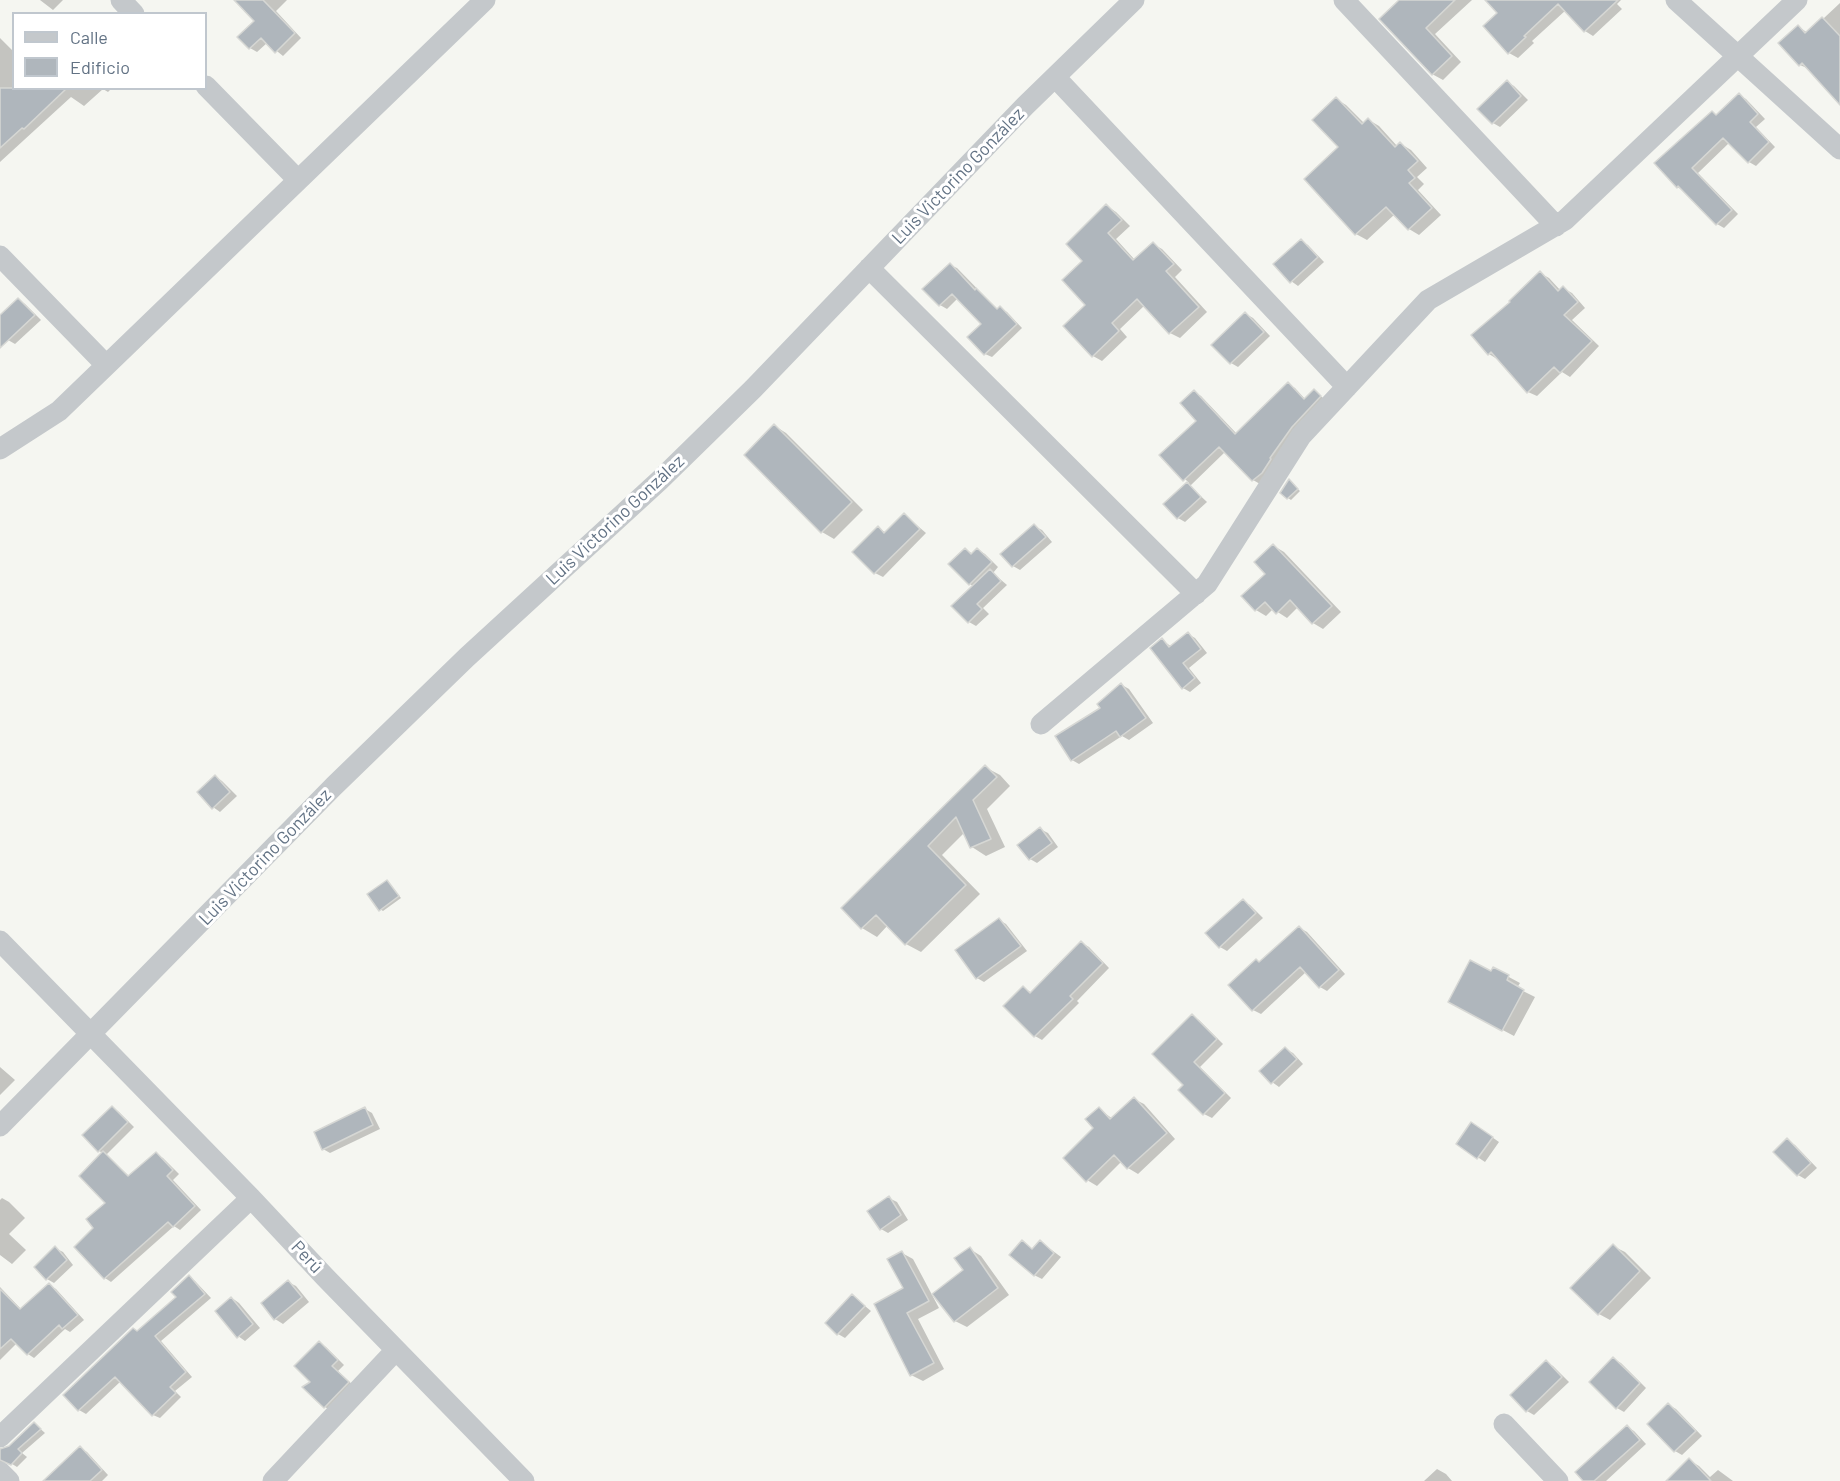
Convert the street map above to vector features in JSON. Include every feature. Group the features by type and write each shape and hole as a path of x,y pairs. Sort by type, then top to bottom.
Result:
{"street":[{"path":"121,0 132,12"},
{"name":"Luis Victorino González","path":"0,1126 334,786 467,657 668,472 753,389 1055,76 1134,0"},
{"path":"1344,0 1556,226"},
{"path":"1676,0 1840,149"},
{"path":"1041,724 1207,584 1301,436 1428,300 1565,220 1797,0"},
{"path":"0,449 59,411 298,180 474,4"},
{"path":"1055,76 1347,387"},
{"path":"207,87 298,180"},
{"path":"0,256 106,365"},
{"path":"869,268 1196,594"},
{"name":"Perú","path":"0,941 524,1481"},
{"path":"0,1437 251,1198"},
{"path":"273,1481 396,1350"},
{"path":"1504,1424 1558,1481"},
{"path":"0,1472 9,1481"}],"building":[{"path":"234,0 263,0 295,33 275,53 261,38 249,49 237,37 254,21"},
{"path":"1399,0 1455,0 1426,28 1452,56 1432,75 1379,19"},
{"path":"1485,0 1618,0 1584,32 1558,4 1508,54 1483,26 1497,13"},
{"path":"1822,17 1840,36 1840,105 1802,63 1799,66 1778,43 1798,25 1805,33"},
{"path":"1507,80 1521,96 1492,124 1477,109"},
{"path":"0,88 65,90 24,129 22,128 0,148"},
{"path":"1739,93 1758,114 1750,122 1769,142 1748,163 1723,138 1692,168 1732,210 1716,225 1654,163 1712,111 1716,115"},
{"path":"1336,97 1362,124 1368,118 1395,147 1400,142 1418,161 1408,170 1415,178 1409,183 1432,208 1408,230 1386,207 1355,235 1304,179 1338,147 1312,120"},
{"path":"1106,204 1122,220 1108,233 1133,260 1153,242 1174,264 1166,271 1199,307 1169,334 1137,299 1112,323 1119,331 1092,357 1063,326 1085,305 1062,280 1082,261 1066,244"},
{"path":"1301,239 1318,257 1290,283 1273,264"},
{"path":"950,263 975,290 976,288 997,309 1000,306 1017,324 984,355 967,337 981,324 952,294 939,306 922,289"},
{"path":"1540,271 1558,291 1563,286 1578,302 1564,315 1592,341 1560,373 1554,367 1527,393 1491,352 1488,355 1471,335 1510,302"},
{"path":"18,298 35,315 0,348 0,315"},
{"path":"1245,312 1264,332 1230,364 1211,345"},
{"path":"1288,382 1304,399 1314,389 1321,396 1292,427 1262,473 1252,481 1219,447 1183,481 1159,455 1196,421 1180,403 1194,390 1235,434"},
{"path":"774,424 852,502 821,533 744,455"},
{"path":"1289,479 1298,489 1287,499 1280,493"},
{"path":"1187,482 1201,497 1177,519 1163,504"},
{"path":"904,513 920,529 874,574 852,552 878,526 884,533"},
{"path":"1034,524 1046,537 1012,567 1000,554"},
{"path":"1273,544 1332,606 1312,624 1290,600 1276,614 1265,602 1255,611 1241,596 1265,574 1254,562"},
{"path":"965,548 971,554 977,548 992,562 969,585 948,564"},
{"path":"990,569 1001,581 977,604 982,609 968,623 951,606"},
{"path":"1188,632 1201,649 1183,663 1195,678 1182,689 1150,648 1162,638 1169,647"},
{"path":"1121,683 1146,718 1120,737 1116,731 1071,761 1055,736 1100,708 1097,704"},
{"path":"985,765 997,777 973,800 991,839 970,848 956,817 928,846 966,885 905,945 876,915 861,929 841,908"},
{"path":"215,775 230,792 212,809 197,792"},
{"path":"1040,827 1052,843 1029,860 1017,845"},
{"path":"387,880 399,896 379,911 367,894"},
{"path":"1243,899 1256,913 1219,948 1205,933"},
{"path":"999,918 1021,946 976,979 955,950"},
{"path":"1299,926 1339,970 1319,988 1300,967 1252,1011 1228,985 1256,959 1259,962"},
{"path":"1081,941 1103,963 1070,996 1073,999 1034,1037 1003,1006 1023,986 1030,993"},
{"path":"1470,960 1491,971 1493,967 1509,975 1507,980 1524,990 1502,1031 1448,1002"},
{"path":"1192,1014 1217,1039 1194,1062 1225,1093 1203,1115 1178,1090 1183,1085 1152,1054"},
{"path":"1285,1047 1297,1059 1271,1084 1259,1071"},
{"path":"1134,1097 1167,1133 1127,1169 1114,1155 1086,1182 1063,1158 1093,1128 1085,1119 1099,1107 1110,1119"},
{"path":"112,1106 128,1122 98,1152 82,1135"},
{"path":"365,1107 373,1125 322,1150 314,1132"},
{"path":"1471,1122 1493,1137 1477,1159 1456,1144"},
{"path":"1787,1138 1811,1163 1797,1176 1773,1152"},
{"path":"103,1151 128,1176 156,1152 173,1170 167,1176 195,1206 173,1227 168,1222 104,1279 74,1247 93,1228 86,1219 105,1203 79,1176"},
{"path":"889,1196 901,1215 880,1230 867,1211"},
{"path":"1022,1240 1032,1249 1040,1240 1054,1253 1034,1276 1009,1255"},
{"path":"1613,1244 1640,1271 1598,1315 1570,1288"},
{"path":"55,1246 67,1260 46,1280 34,1267"},
{"path":"970,1247 998,1288 954,1322 932,1294 963,1270 954,1258"},
{"path":"902,1251 929,1301 907,1313 934,1363 910,1376 874,1304 903,1288 887,1259"},
{"path":"189,1275 205,1294 155,1336 186,1372 170,1387 176,1393 152,1416 115,1377 78,1411 63,1395 133,1328 137,1331 176,1297 171,1292"},
{"path":"288,1280 302,1297 274,1320 261,1303"},
{"path":"49,1283 78,1315 62,1329 59,1325 27,1355 11,1339 0,1349 0,1289 20,1309"},
{"path":"852,1294 865,1306 837,1335 825,1323"},
{"path":"231,1297 253,1324 237,1338 215,1311"},
{"path":"319,1341 338,1360 332,1366 349,1382 324,1408 302,1387 310,1382 294,1366"},
{"path":"1613,1357 1640,1383 1616,1409 1589,1382"},
{"path":"1546,1360 1562,1377 1526,1412 1510,1395"},
{"path":"1668,1403 1696,1431 1674,1452 1647,1424"},
{"path":"34,1422 41,1429 18,1449 22,1453 11,1465 0,1460 0,1449 9,1446"},
{"path":"1627,1425 1640,1440 1594,1481 1583,1481 1575,1472"},
{"path":"80,1446 102,1470 90,1481 43,1481"},
{"path":"1689,1458 1711,1481 1666,1481"}]}
